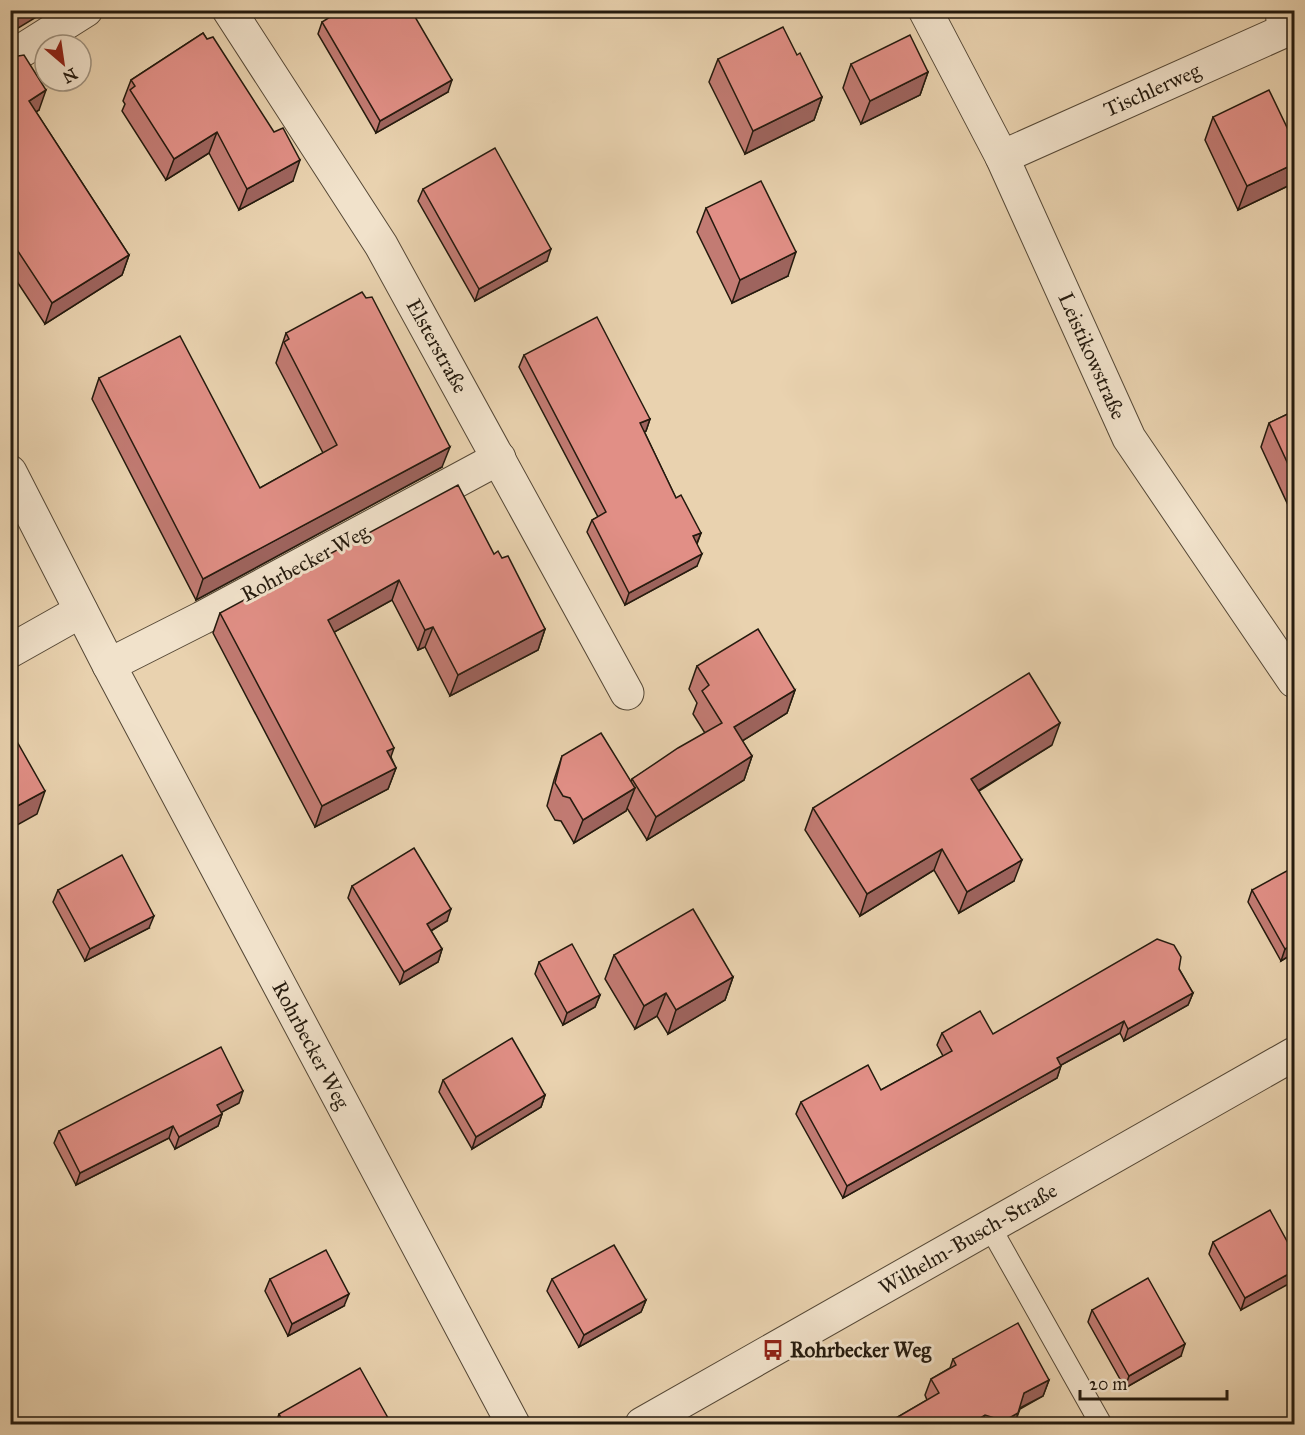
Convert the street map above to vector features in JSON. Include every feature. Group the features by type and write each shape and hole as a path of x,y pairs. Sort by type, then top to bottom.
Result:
{"street":[{"path":"10,58 86,10"},
{"name":"Elsterstraße","path":"229,10 381,245 627,693"},
{"name":"Leistikowstraße","path":"925,10 1002,157 1130,438 1294,681"},
{"name":"Tischlerweg","path":"1002,157 1284,31 1282,10"},
{"name":"Rohrbecker Weg","path":"109,665 212,613 499,458"},
{"name":"Rohrbecker Weg","path":"10,472 109,665 513,1425"},
{"path":"10,651 81,611"},
{"name":"Wilhelm-Busch-Straße","path":"642,1425 1294,1054"}],"lane":[{"path":"990,1227 1101,1425"}],"building":[{"path":"10,10 21,10 10,17"},
{"path":"341,10 411,10 452,80 380,121 322,22"},
{"path":"783,27 797,55 800,53 822,97 753,131 718,59"},
{"path":"203,33 207,39 213,37 274,132 283,128 300,160 247,189 217,132 174,159 130,90 135,86 131,80"},
{"path":"910,35 928,72 870,101 851,64"},
{"path":"10,55 24,55 33,69 33,93 41,93 29,101 129,255 52,303 10,239"},
{"path":"1269,90 1294,142 1294,164 1247,186 1213,117"},
{"path":"495,148 551,249 479,289 423,189"},
{"path":"761,181 796,252 740,280 706,208"},
{"path":"362,292 366,298 372,297 450,447 203,579 99,378 180,336 260,488 337,445 284,342 289,339 286,333"},
{"path":"597,317 650,419 640,423 676,498 681,495 701,533 693,536 702,554 629,593 592,520 606,512 524,355"},
{"path":"1294,411 1294,477 1269,423"},
{"path":"458,485 494,554 498,551 502,558 508,556 545,629 458,675 433,627 425,630 399,580 328,620 394,748 387,751 396,768 322,806 220,613"},
{"path":"758,629 795,690 734,727 752,756 656,817 632,779 678,748 722,723 702,691 709,685 697,666"},
{"path":"1029,673 1060,723 971,779 1022,860 967,892 942,849 867,894 813,808"},
{"path":"601,733 635,788 583,820 570,798 563,796 555,783 562,756"},
{"path":"15,738 45,791 10,810 10,740"},
{"path":"414,848 451,909 427,924 442,949 404,972 352,886"},
{"path":"122,855 154,916 90,949 58,890"},
{"path":"1294,867 1294,944 1285,949 1252,890"},
{"path":"693,909 733,977 676,1010 666,993 644,1006 614,955"},
{"path":"1157,939 1174,945 1181,957 1179,969 1193,993 1128,1029 1124,1021 1057,1058 1061,1066 847,1186 801,1102 868,1065 881,1090 952,1051 942,1033 980,1011 993,1034"},
{"path":"572,944 600,995 567,1013 539,962"},
{"path":"512,1038 545,1095 476,1137 443,1080"},
{"path":"221,1047 243,1091 217,1105 222,1114 179,1137 173,1126 80,1173 59,1131"},
{"path":"1270,1210 1294,1254 1294,1271 1245,1298 1213,1242"},
{"path":"614,1245 646,1300 584,1335 552,1279"},
{"path":"326,1250 349,1294 292,1324 270,1279"},
{"path":"1148,1278 1185,1344 1129,1376 1092,1310"},
{"path":"1018,1323 1049,1380 1024,1393 1018,1413 1004,1421 985,1415 969,1425 884,1425 939,1393 931,1379 956,1365 953,1359"},
{"path":"360,1368 392,1425 285,1425 279,1414"}],"place":[{"name":"Rohrbecker Weg","path":"773,1350"}]}
